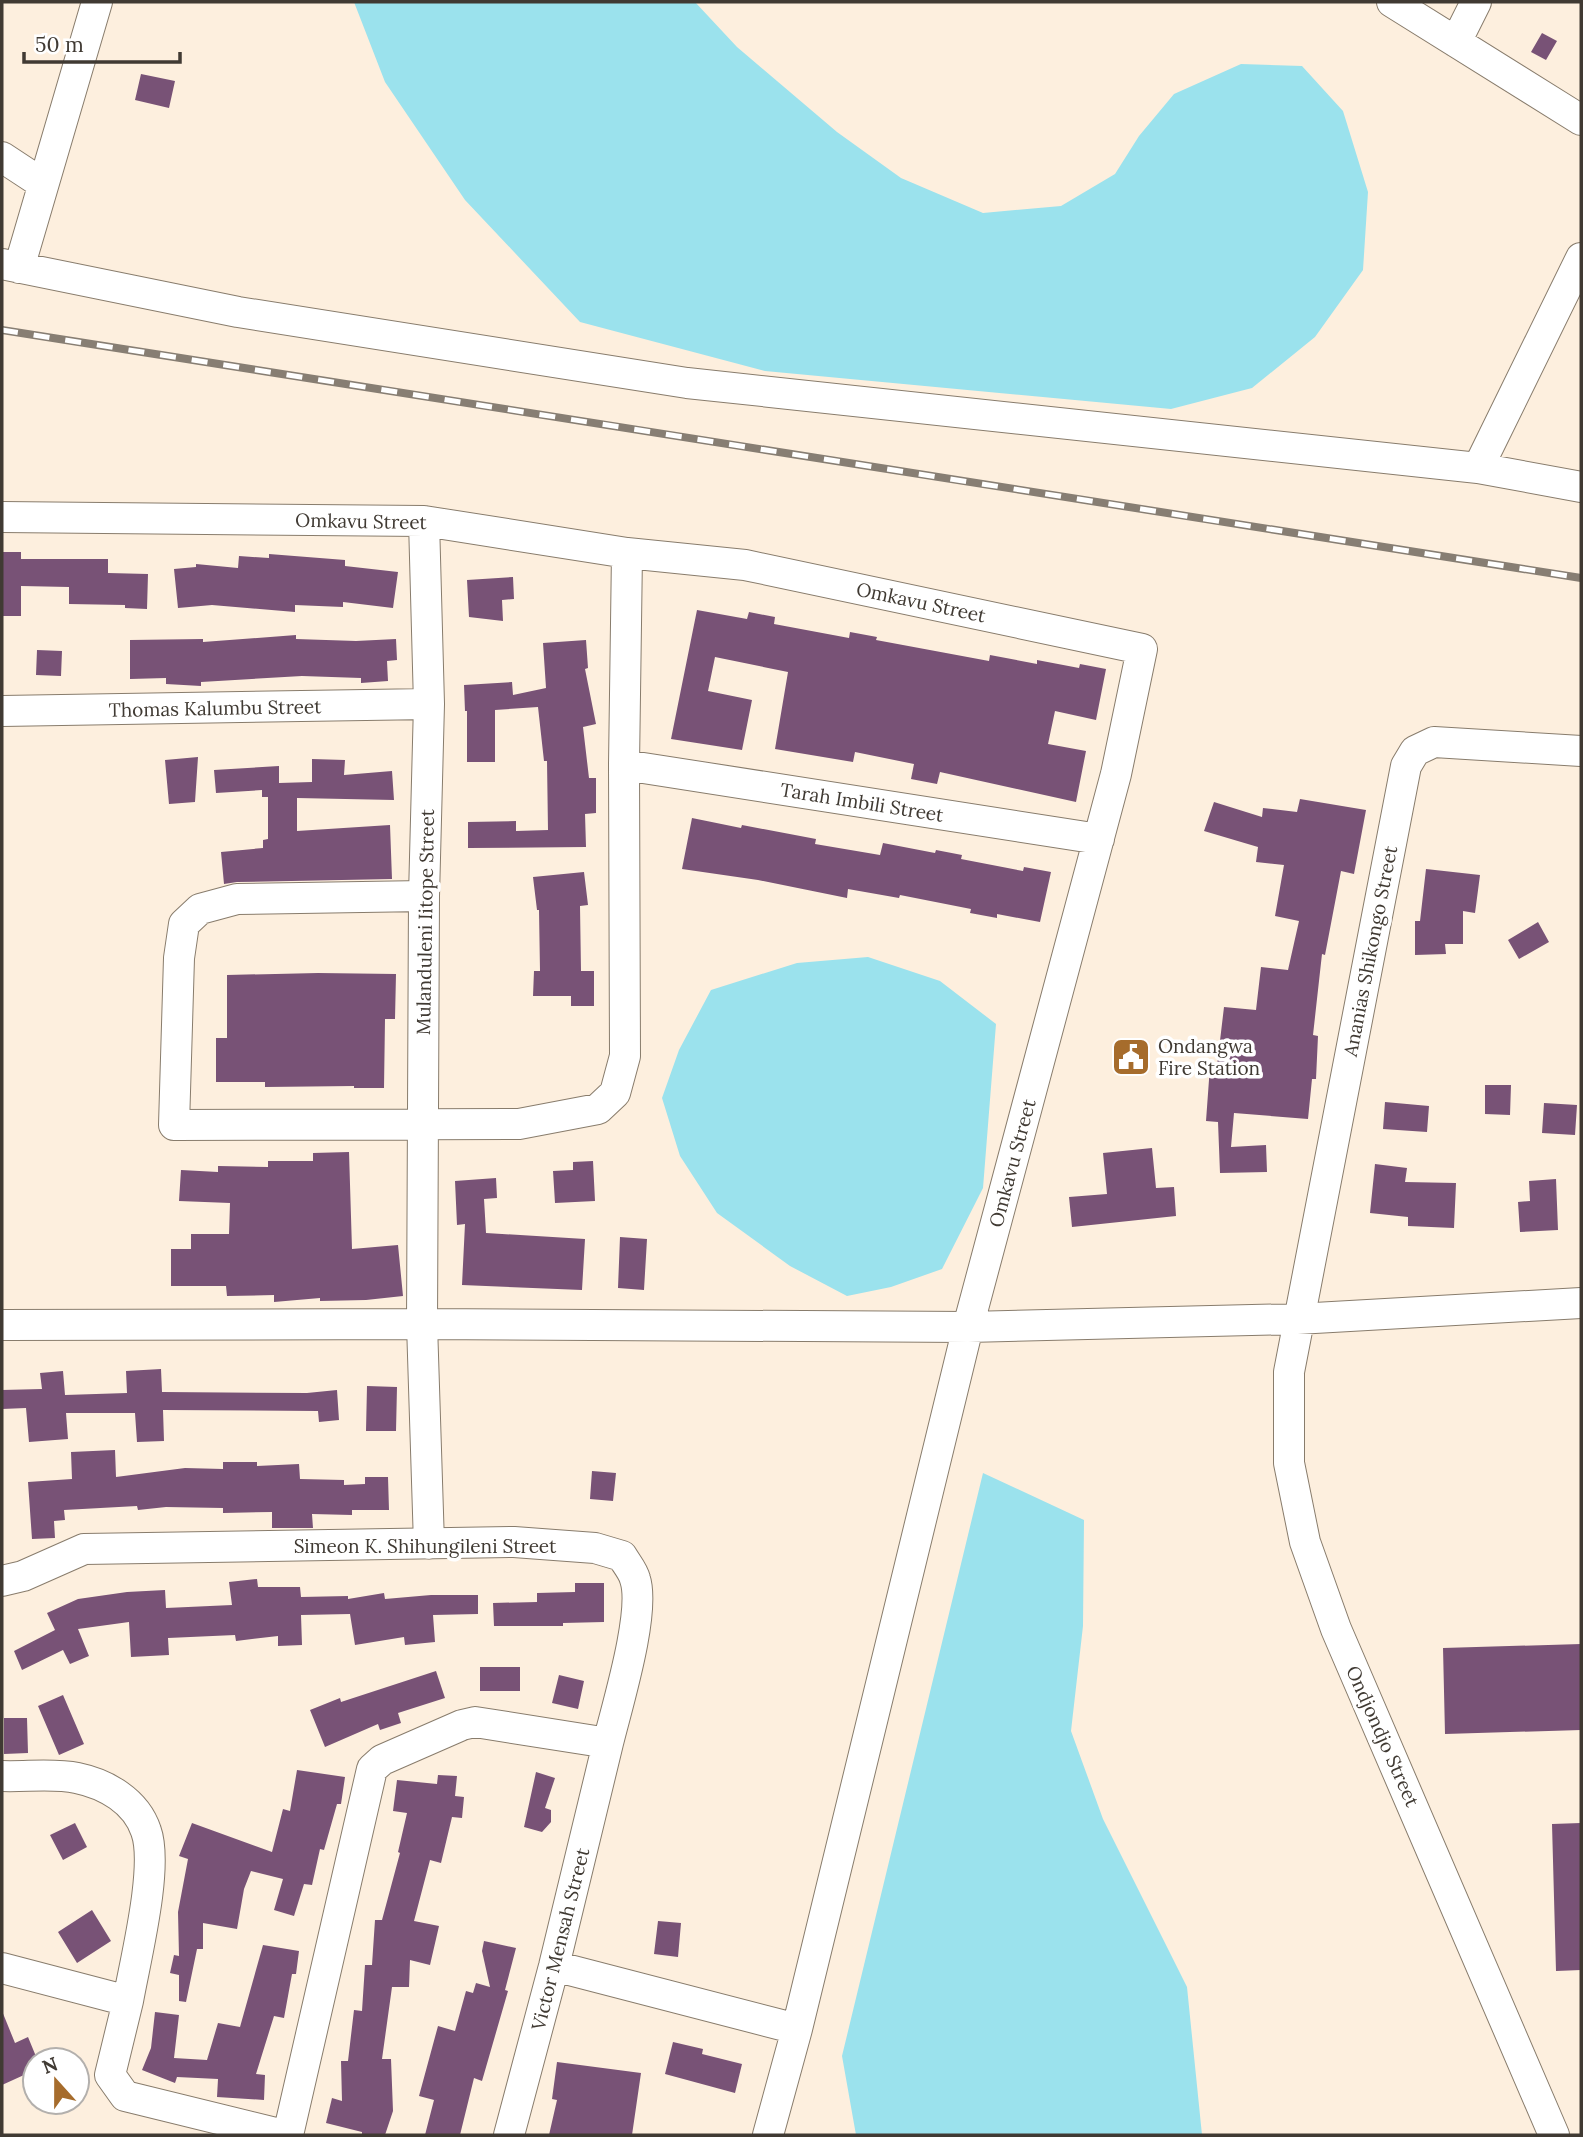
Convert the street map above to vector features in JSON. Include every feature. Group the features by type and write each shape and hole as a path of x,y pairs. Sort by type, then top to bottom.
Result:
{"street":[{"path":"97,2 43,184 10,266 238,312 687,383 1478,468 1581,487"},
{"path":"1392,2 1581,120"},
{"path":"1456,42 1476,2"},
{"path":"2,157 43,184"},
{"path":"1478,468 1581,258"},
{"name":"Omkavu Street","path":"2,517 424,521 628,553 745,565 1142,649 1116,774 968,1327 797,2029 768,2135"},
{"name":"Mulanduleni Iitope Street","path":"424,521 429,705 424,896 422,1324 429,1544"},
{"path":"424,896 237,899 200,909 184,924 179,958 174,1125 519,1124 598,1109 615,1093 625,1056 624,765 628,553"},
{"name":"Thomas Kalumbu Street","path":"2,711 429,705"},
{"name":"Ananias Shikongo Street","path":"1297,1320 1406,766 1415,751 1434,742 1581,751"},
{"name":"Tarah Imbili Street","path":"624,765 1099,839"},
{"path":"2,1325 968,1327 1297,1320 1581,1303"},
{"name":"Ondjondjo Street","path":"1297,1320 1289,1372 1289,1463 1305,1542 1336,1629 1555,2135"},
{"name":"Simeon K. Shihungileni Street","path":"2,1581 23,1576 84,1549 514,1542 595,1548 622,1556 635,1578 639,1600 608,1743"},
{"path":"2,1776 75,1777 111,1789 135,1810 147,1832 150,1873 128,2001 110,2075 125,2096 286,2135 372,1769 382,1760 462,1725 475,1722 608,1743"},
{"name":"Victor Mensah Street","path":"509,2135 554,1966 608,1743"},
{"path":"554,1966 797,2029"},
{"path":"2,1968 128,2001"}],"water":[{"path":"354,2 695,2 737,47 837,132 901,178 983,213 1061,206 1115,174 1139,136 1174,94 1241,64 1302,66 1343,111 1368,192 1363,270 1315,337 1252,388 1171,409 765,371 580,322 465,200 385,82"},
{"path":"868,957 940,981 996,1024 983,1188 942,1269 891,1287 847,1296 790,1266 717,1213 680,1156 662,1098 679,1050 711,990 797,963"},
{"path":"983,1473 1084,1520 1083,1626 1071,1731 1103,1819 1187,1987 1202,2135 856,2135 842,2056"}],"building":[{"path":"1542,33 1557,41 1546,60 1531,52"},
{"path":"141,74 175,81 169,108 135,100"},
{"path":"2,552 21,552 21,559 108,559 108,573 148,574 147,609 125,608 125,605 69,604 69,587 21,586 21,616 2,616"},
{"path":"269,554 345,560 345,566 398,572 393,608 343,602 343,607 295,605 295,612 212,605 178,608 174,569 196,567 196,564 238,568 239,556 269,558"},
{"path":"513,577 514,599 502,600 503,621 469,617 467,580"},
{"path":"697,610 747,619 749,612 775,617 774,624 849,638 850,632 877,637 876,640 989,661 990,655 1037,664 1037,660 1079,668 1080,664 1106,669 1096,720 1055,711 1048,744 1086,751 1076,802 940,772 937,784 911,779 914,764 855,752 853,762 775,749 788,672 715,657 708,691 752,700 742,750 671,739"},
{"path":"296,635 296,639 396,639 397,660 387,661 388,681 361,683 361,678 302,676 201,682 201,686 166,684 166,678 130,679 130,640 203,639 203,642"},
{"path":"586,640 588,668 585,669 596,724 583,727 589,778 596,778 596,813 585,814 586,847 468,848 468,822 516,821 516,831 548,830 547,761 544,761 538,707 495,710 495,762 467,762 464,685 512,682 513,695 546,688 543,643"},
{"path":"37,650 62,651 61,676 36,675"},
{"path":"198,757 195,802 169,804 165,760"},
{"path":"312,759 345,760 344,775 392,771 394,800 297,798 297,831 390,825 392,879 224,884 221,852 263,848 263,840 268,839 268,797 262,797 262,790 216,793 214,770 279,766 279,783 312,782"},
{"path":"1300,799 1366,810 1354,874 1341,871 1325,955 1322,954 1313,1035 1318,1036 1316,1079 1312,1079 1308,1119 1234,1113 1231,1147 1266,1145 1267,1172 1220,1173 1218,1122 1206,1121 1210,1066 1217,1066 1224,1007 1256,1010 1261,967 1288,970 1299,921 1275,916 1284,865 1256,862 1258,847 1204,831 1214,802 1262,817 1263,808 1297,812"},
{"path":"692,818 816,839 815,844 880,855 883,843 962,855 961,859 1023,871 1024,867 1051,872 1040,922 997,914 997,918 970,913 971,909 900,895 899,898 848,889 847,898 758,880 682,869"},
{"path":"1426,869 1480,875 1475,913 1463,911 1463,944 1445,944 1446,954 1415,955 1415,921 1420,921"},
{"path":"584,872 588,905 580,906 581,971 594,971 594,1006 571,1006 571,996 533,996 534,971 540,971 539,910 533,877"},
{"path":"1538,922 1549,942 1519,959 1508,940"},
{"path":"396,974 395,1019 385,1019 384,1088 265,1087 265,1082 216,1082 216,1038 227,1038 227,975"},
{"path":"1485,1085 1511,1085 1510,1115 1485,1114"},
{"path":"1385,1102 1429,1106 1427,1132 1383,1129"},
{"path":"1544,1103 1577,1105 1575,1135 1542,1133"},
{"path":"1152,1148 1156,1188 1174,1187 1176,1216 1072,1227 1069,1197 1107,1194 1103,1153"},
{"path":"349,1152 352,1249 398,1245 403,1296 366,1300 320,1301 320,1298 274,1302 274,1295 227,1296 226,1286 171,1286 171,1249 191,1249 191,1234 229,1234 230,1203 179,1201 181,1170 218,1172 218,1166 268,1167 268,1161 313,1161 313,1153"},
{"path":"593,1161 595,1201 555,1203 553,1171 573,1170 573,1162"},
{"path":"1375,1164 1407,1168 1405,1182 1456,1183 1454,1228 1408,1226 1408,1217 1370,1213"},
{"path":"496,1178 497,1198 484,1199 486,1233 585,1239 582,1290 462,1285 465,1224 457,1225 455,1181"},
{"path":"1556,1179 1558,1230 1520,1232 1518,1202 1530,1201 1529,1181"},
{"path":"620,1237 647,1239 644,1290 618,1288"},
{"path":"161,1369 162,1392 307,1393 337,1390 339,1420 319,1422 318,1411 163,1410 164,1441 137,1442 135,1413 66,1413 68,1439 29,1442 26,1408 2,1409 2,1390 42,1389 40,1373 63,1371 65,1395 127,1393 126,1371"},
{"path":"367,1386 397,1387 396,1431 366,1431"},
{"path":"115,1450 116,1477 185,1468 223,1469 223,1462 257,1462 257,1466 299,1464 300,1479 344,1480 344,1485 365,1484 365,1477 388,1477 389,1510 352,1510 352,1515 312,1514 313,1528 272,1528 272,1512 223,1513 223,1508 166,1507 138,1510 137,1506 64,1510 65,1520 54,1521 55,1538 32,1539 28,1482 72,1479 71,1452"},
{"path":"592,1471 616,1473 613,1501 590,1499"},
{"path":"257,1579 258,1587 300,1587 301,1597 348,1596 348,1599 384,1593 385,1599 478,1595 478,1614 433,1615 435,1642 405,1645 404,1637 355,1645 350,1614 301,1615 302,1645 278,1646 278,1636 236,1641 235,1635 168,1638 169,1655 131,1657 129,1622 78,1629 89,1656 70,1664 63,1650 22,1670 14,1651 55,1630 47,1613 78,1599 165,1590 166,1608 232,1605 229,1582"},
{"path":"575,1583 604,1583 604,1622 563,1623 563,1626 494,1626 493,1603 537,1602 537,1593 575,1592"},
{"path":"1581,1644 1581,1730 1445,1734 1443,1648"},
{"path":"480,1667 520,1667 520,1691 480,1691"},
{"path":"436,1671 445,1698 398,1713 401,1723 380,1730 378,1724 325,1747 310,1710 340,1698 341,1702"},
{"path":"559,1675 584,1681 578,1709 552,1703"},
{"path":"63,1695 84,1744 59,1755 38,1706"},
{"path":"4,1718 27,1718 28,1753 4,1754"},
{"path":"297,1770 345,1777 341,1804 337,1804 324,1850 320,1849 312,1885 304,1884 294,1916 274,1910 283,1879 251,1871 244,1889 237,1929 203,1923 203,1949 197,1949 186,2002 179,2001 179,1975 170,1973 174,1955 179,1956 178,1912 188,1859 179,1856 192,1823 272,1852 283,1809 290,1811"},
{"path":"536,1772 555,1778 545,1808 551,1810 551,1822 542,1832 524,1827"},
{"path":"438,1775 457,1776 455,1796 464,1797 462,1818 452,1817 441,1863 430,1860 414,1921 439,1926 430,1965 410,1960 409,1987 392,1987 382,2059 391,2059 393,2111 385,2135 362,2135 362,2132 326,2123 332,2098 342,2101 341,2061 348,2061 354,2010 362,2011 365,1965 372,1965 375,1920 382,1920 400,1853 398,1852 407,1813 393,1811 397,1780 437,1784"},
{"path":"75,1823 87,1847 63,1860 50,1835"},
{"path":"1581,1823 1581,1970 1556,1971 1552,1824"},
{"path":"92,1910 111,1941 77,1963 58,1932"},
{"path":"658,1921 681,1923 678,1957 654,1954"},
{"path":"484,1941 516,1948 505,1990 508,1991 482,2081 474,2078 460,2135 425,2135 434,2100 419,2096 438,2026 455,2031 466,1991 473,1993 476,1983 490,1987 482,1951"},
{"path":"263,1945 299,1951 284,2018 274,2016 256,2074 265,2075 264,2100 217,2097 218,2079 177,2077 175,2083 142,2070 151,2048 155,2012 179,2015 174,2058 207,2060 218,2023 240,2027"},
{"path":"2,2011 15,2043 28,2037 32,2046 21,2046 21,2076 2,2085"},
{"path":"673,2042 703,2049 702,2054 742,2064 735,2093 665,2074"},
{"path":"557,2062 641,2073 632,2135 549,2135 557,2100 552,2099"}],"railway":[{"path":"2,330 1581,578"}],"place":[{"name":"Ondangwa Fire Station","path":"1131,1057"}]}
